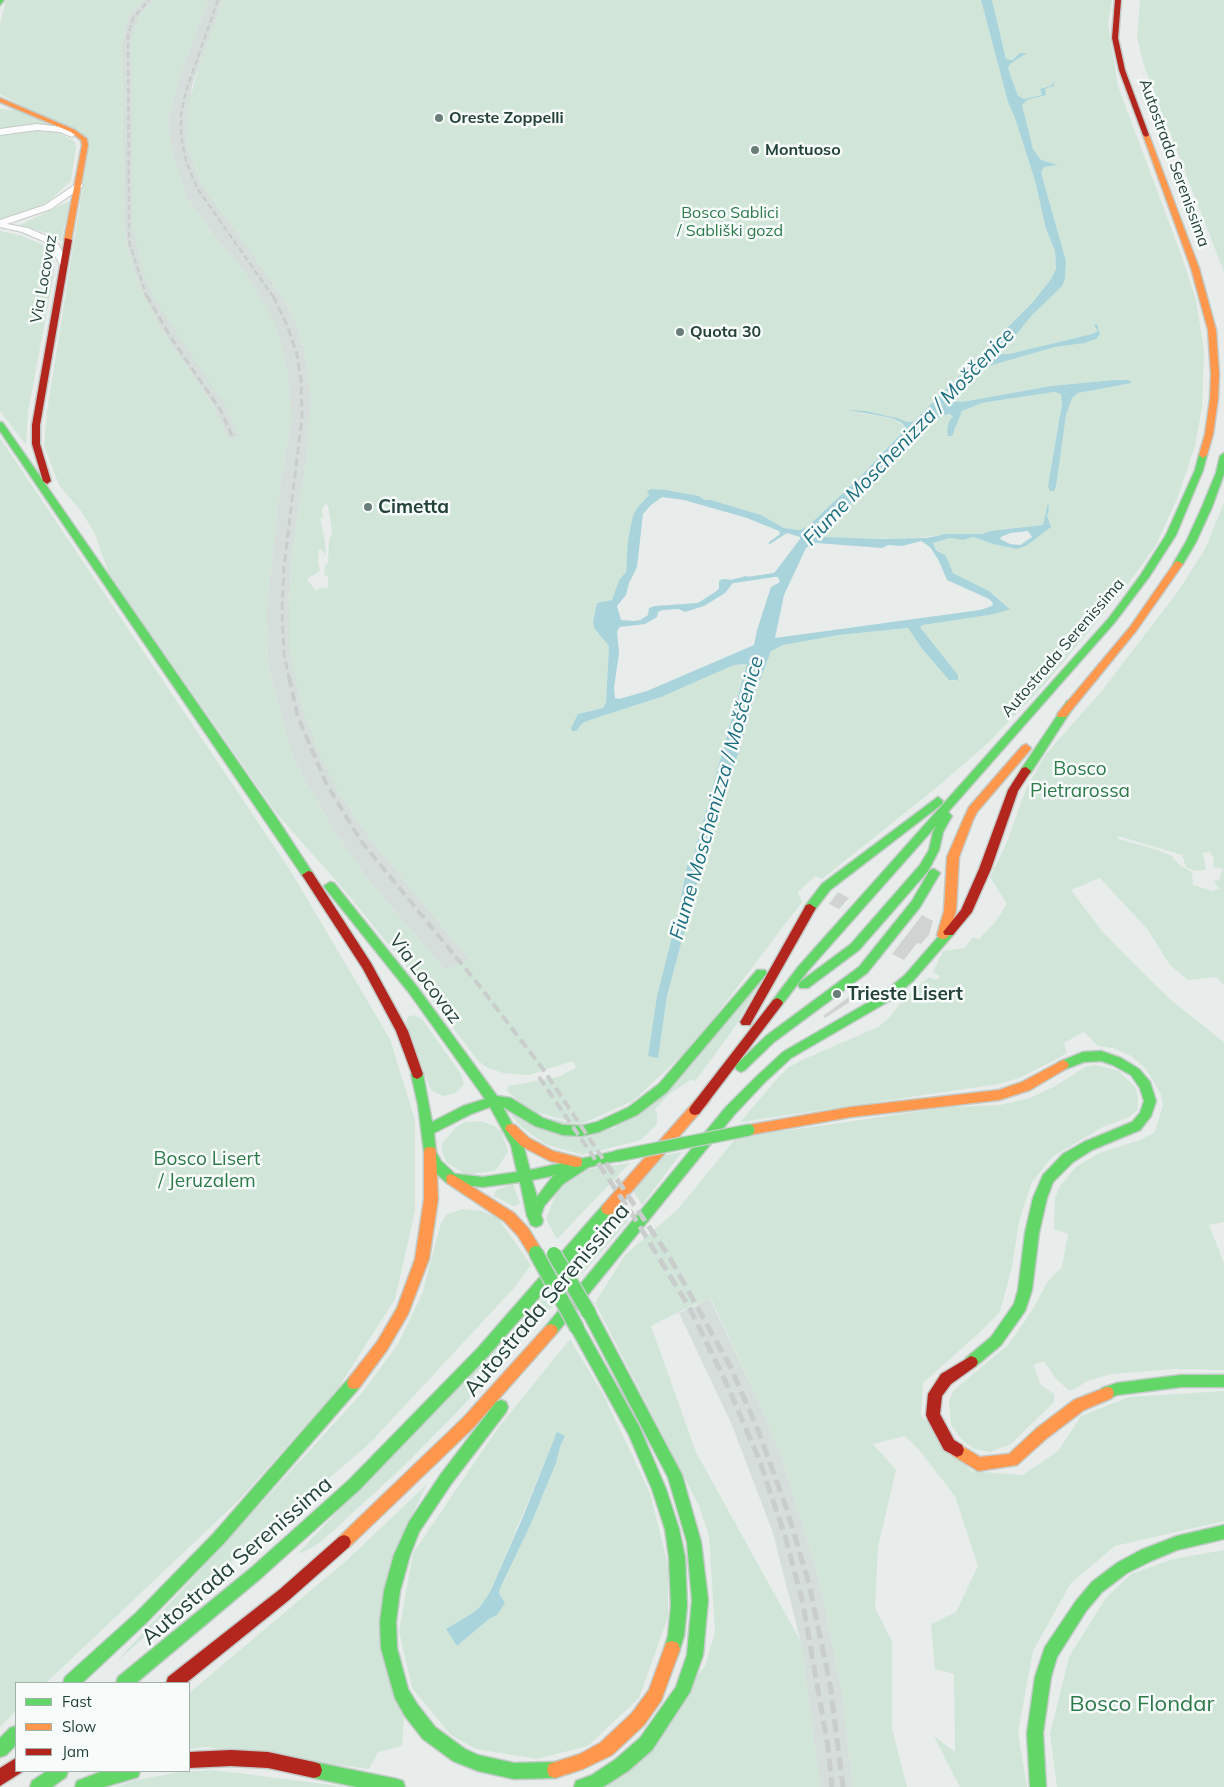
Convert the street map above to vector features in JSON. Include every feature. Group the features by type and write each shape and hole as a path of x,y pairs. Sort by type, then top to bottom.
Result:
{"main road":[{"name":"Autostrada Serenissima","path":"979,769 1112,620 1144,577 1171,535 1187,502 1199,470 1209,434 1215,374 1212,330 1195,268 1122,70 1115,38 1118,0"},
{"name":"Via Locovaz","path":"0,100 66,127 79,134 84,139 85,145 36,425 36,444 40,462 48,485 62,513"},
{"path":"0,106 14,106"},
{"name":"Via Locovaz","path":"0,424 62,513 99,571 272,820 367,966 402,1031 417,1075 428,1130 430,1152 436,1165 452,1179 509,1217 523,1232 634,1431 659,1489 672,1529 677,1557 680,1606 676,1636 655,1696 638,1719 606,1749 583,1761 556,1770 514,1771 478,1763 458,1755 429,1733 411,1710 401,1692 389,1648 388,1622 392,1590 402,1555 414,1527 446,1479 513,1391 538,1354 551,1330"},
{"name":"Autostrada Serenissima","path":"1071,703 1133,629 1165,584 1191,542 1207,507 1220,473 1224,456"},
{"path":"988,825 994,811 1017,774 1071,703"},
{"path":"942,939 966,912 985,869 1013,790 1071,703"},
{"path":"942,939 954,914 964,861 982,814 1024,755 1071,703"},
{"path":"846,886 979,769"},
{"path":"885,895 924,852 948,807 979,769"},
{"path":"695,1110 770,1039 863,970 926,888 934,874 949,818 979,769"},
{"path":"428,1130 466,1110 500,1100 507,1102 528,1117 548,1127 572,1131 599,1127 633,1111 647,1101 677,1073 764,969 794,949 808,911 826,887 979,769"},
{"path":"695,1110 802,970 831,940 979,769"},
{"path":"695,1110 769,1020 811,978 855,947 924,868 950,808 979,769"},
{"name":"Via Locovaz","path":"272,820 339,897 414,991 493,1101 517,1144 534,1216 544,1238 589,1313 675,1475 694,1542 698,1568 700,1600 695,1655 682,1692 646,1744 622,1765 597,1781 582,1787"},
{"path":"942,939 958,914 970,872"},
{"path":"695,1110 771,1014 798,984 852,935 867,915"},
{"path":"695,1110 794,949 820,917"},
{"name":"Autostrada Serenissima","path":"175,1682 284,1594 367,1522 469,1422 551,1330 730,1111 760,1080 787,1055 885,998 909,978 942,939"},
{"path":"855,991 868,979 875,969 883,945"},
{"path":"695,1110 773,1046 810,1019 826,1011"},
{"path":"452,1179 483,1182 525,1176 589,1161 851,1112 999,1095 1026,1086 1083,1057 1101,1056 1135,1072 1146,1086 1150,1101 1145,1116 1136,1126 1088,1146 1068,1158 1048,1179 1040,1198 1034,1224 1025,1290 1020,1308 1010,1325 996,1341 976,1358 946,1378 935,1394 933,1415 950,1445 978,1464 1012,1460 1042,1433 1079,1405 1116,1389 1181,1381 1224,1381"},
{"name":"Autostrada Serenissima","path":"125,1682 256,1573 354,1485 482,1353 695,1110"},
{"path":"509,1128 525,1142 550,1156 567,1161 589,1161"},
{"path":"72,1682 141,1618 219,1538 361,1374 382,1346 403,1310 422,1259 431,1199 430,1152"},
{"path":"534,1216 540,1203 558,1180 589,1161"},
{"path":"1038,1787 1035,1734 1043,1677 1051,1653 1082,1606 1098,1587 1122,1568 1177,1543 1224,1532"},
{"path":"0,1749 15,1735"},
{"path":"190,1760 222,1758 268,1760 397,1787"},
{"path":"0,1778 15,1767"},
{"path":"38,1787 59,1772"},
{"path":"83,1787 96,1780 128,1772"}],"street":[{"path":"0,132 24,128 50,128 67,132 77,138 80,143 80,149 74,183 68,195"},
{"path":"0,224 37,212 68,195 79,186"},
{"path":"0,224 25,230 46,238 59,252 63,263"}],"shaded area":[{"path":"144,0 154,0 138,18 228,410 240,437 228,439 212,403 160,328 139,286 128,251 124,227 122,44 126,24 132,11"},
{"path":"208,0 223,0 192,86 187,146 200,180 211,198 243,240 290,309 300,334 308,369 311,398 308,449 292,555 289,604 339,793 372,841 469,959 445,970 369,881 334,831 293,758 268,666 266,614 280,485 291,421 246,274 217,240 186,197 171,150 168,118 181,72"},
{"path":"710,1299 751,1384 781,1454 820,1582 843,1697 853,1787 820,1787 801,1643 773,1533 732,1425 679,1313"}],"green space":[{"name":"Bosco Sablici / Sabliški gozd","path":"6,0 144,0 132,11 126,24 122,44 124,227 128,251 139,286 160,328 212,403 228,439 239,437 228,410 154,298 142,270 133,227 131,39 138,18 154,0 208,0 181,72 168,118 171,150 186,197 217,240 246,274 266,307 278,332 288,373 291,421 280,485 266,614 268,666 293,758 334,831 369,881 445,970 469,959 372,841 339,793 316,747 301,705 289,647 289,604 292,555 308,449 311,398 308,369 300,334 290,309 243,240 211,198 200,180 187,146 188,105 200,64 223,0 981,0 1008,102 1035,181 1046,229 1055,251 1056,270 1051,279 1033,302 913,422 885,415 852,412 892,418 906,427 860,477 807,527 800,530 784,528 761,515 711,500 705,500 699,496 666,490 647,491 649,495 642,502 626,564 626,572 619,580 612,600 597,603 593,622 594,628 609,646 606,703 603,708 578,714 579,728 583,723 661,697 734,665 747,664 692,861 687,866 678,913 657,996 648,1056 658,1057 667,996 701,869 727,792 756,691 771,651 783,645 839,635 908,628 923,650 949,680 954,681 958,675 920,627 995,614 1010,608 989,591 953,573 947,560 940,551 936,550 933,543 951,538 963,540 973,537 1016,549 1026,546 1050,527 1047,515 1043,525 972,535 945,534 920,538 850,539 824,537 819,536 819,533 885,472 941,416 951,414 955,432 957,421 962,411 982,403 1054,392 1061,394 1062,404 1048,486 1056,487 1066,415 1072,398 1078,393 1132,383 1121,379 1051,386 962,402 952,401 979,373 989,366 1055,347 1092,341 1100,334 1097,324 1098,331 1093,334 1009,354 1003,354 999,351 1007,346 1066,271 1066,261 1041,172 1044,167 1057,165 1041,160 1033,149 1022,105 1027,100 1046,95 1045,89 1051,87 1053,82 1050,86 1040,89 1042,95 1024,99 1018,96 1008,68 1010,64 1026,54 1020,53 1011,60 1006,59 992,0 1112,0 1108,24 1118,86 1182,257 1196,300 1204,351 1202,408 1195,446 1177,499 1155,547 1128,584 1044,685 988,743 937,787 822,879 815,876 798,892 802,902 694,1044 633,1101 581,1124 531,1111 507,1091 508,1086 558,1077 576,1068 573,1061 529,1075 503,1073 488,1068 478,1061 415,977 345,891 277,814 109,574 94,532 81,511 59,485 44,446 47,411 90,141 0,94 0,24","holes":["325,504 328,505 332,531 329,540 328,563 325,565 324,575 328,576 328,585 327,589 322,587 316,591 307,579 320,571 318,561 319,550 322,550 326,555 320,518 323,518 322,510"]},
{"path":"1140,0 1224,0 1224,272 1144,66 1137,37"},
{"path":"0,109 15,110 48,123 45,126 0,130"},
{"path":"27,131 58,132 75,142 76,147 71,181 48,202 16,216 0,219 0,136"},
{"path":"70,202 61,241 47,233 20,225"},
{"path":"0,231 20,235 43,245 54,261 54,273 28,412 26,445 0,411"},
{"name":"Bosco Lisert / Jeruzalem","path":"0,438 290,870 390,1039 415,1120 415,1211 395,1299 337,1390 238,1501 47,1682 15,1682 15,1712 0,1727"},
{"name":"Bosco Pietrarossa","path":"1224,503 1224,985 1216,977 1188,980 1170,965 1148,930 1100,878 1071,890 1102,931 1134,964 1171,1000 1224,1042 1224,1222 1209,1225 1224,1263 1224,1370 1174,1369 1112,1374 1090,1380 1070,1391 1056,1379 1044,1361 1033,1365 1041,1385 1054,1394 1054,1402 1011,1444 990,1452 974,1449 962,1440 951,1425 949,1402 953,1391 1009,1344 1031,1312 1048,1281 1062,1267 1068,1234 1054,1229 1055,1198 1060,1186 1076,1167 1099,1153 1140,1140 1155,1132 1163,1105 1161,1094 1146,1069 1131,1056 1113,1048 1098,1046 1084,1032 1064,1043 1067,1053 1019,1078 999,1084 740,1122 789,1067 878,1027 889,1018 907,995 929,977 936,980 940,976 933,972 943,951 964,948 973,937 979,939 996,921 1007,904 990,877 1006,844 1026,789 1045,755 1100,693 1179,590 1205,549","holes":["1118,836 1182,855 1186,867 1195,871 1206,870 1203,853 1210,852 1214,859 1213,867 1223,869 1219,880 1213,881 1220,889 1213,891 1193,885 1192,872 1177,863 1172,856 1155,849 1118,839"]},
{"path":"759,984 736,1025 708,1064 695,1081 691,1080 669,1094 655,1110 657,1112 657,1124 641,1140 582,1155 545,1144 519,1125 509,1112 613,1129"},
{"path":"414,1015 422,1019 461,1074 464,1084 456,1093 443,1096 431,1090 406,1022 408,1017"},
{"path":"1096,1065 1119,1071 1135,1087 1138,1097 1138,1110 1127,1118 1103,1127 1052,1157 1032,1182 1019,1222 1012,1267 1000,1312 923,1383 921,1415 971,1471 1023,1475 1058,1451 1081,1416 1129,1397 1224,1391 1224,1521 1115,1546 1071,1583 1033,1651 1018,1732 1027,1787 960,1787 934,1736 955,1752 954,1674 935,1669 931,1624 956,1612 978,1566 955,1496 919,1450 905,1436 873,1444 896,1470 878,1547 875,1608 892,1641 892,1728 907,1787 853,1787 843,1697 820,1582 781,1454 711,1299 689,1307 651,1326 696,1452 801,1642 820,1787 607,1787 705,1666 715,1632 709,1536 699,1506 595,1303 625,1255 678,1209 736,1138 949,1107 1000,1105 1030,1098 1055,1086 1085,1067"},
{"path":"481,1121 501,1131 508,1151 498,1168 493,1171 466,1175 446,1162 442,1143 456,1127 465,1122"},
{"path":"682,1152 642,1205 632,1189 661,1156"},
{"path":"630,1163 557,1239 546,1219 558,1189 589,1169"},
{"path":"513,1184 520,1203 518,1205 513,1206 494,1196 496,1190"},
{"path":"617,1205 628,1221 579,1277 571,1262"},
{"path":"462,1209 482,1211 498,1218 531,1265 514,1288 370,1443 117,1661 362,1393 398,1344 422,1294 441,1223 446,1215"},
{"path":"546,1294 553,1306 458,1411 406,1464 321,1542 304,1552 298,1553"},
{"path":"570,1339 604,1396 650,1493 668,1565 668,1617 639,1698 588,1746 537,1759 476,1749 451,1735 412,1688 399,1631 413,1553 498,1428","holes":["557,1433 565,1437 530,1526 501,1586 499,1593 502,1597 497,1615 489,1619 457,1646 446,1629 479,1608 490,1592"]},
{"path":"427,1484 391,1559 404,1718 402,1746 378,1752 369,1769 206,1747 190,1749 190,1692 347,1560"},
{"name":"Bosco Flondar","path":"1224,1550 1224,1787 1057,1787 1050,1734 1069,1657 1105,1599 1131,1574 1173,1559"},
{"path":"213,1770 348,1787 115,1787 136,1780 190,1771"}],"water":[{"name":"Fiume Moschenizza / Moščenice","path":"981,0 992,0 1006,59 1012,60 1020,53 1027,53 1010,64 1008,68 1018,96 1024,99 1042,95 1040,89 1050,86 1055,81 1053,86 1045,89 1046,95 1027,100 1022,105 1033,149 1041,160 1058,165 1044,167 1041,172 1066,261 1065,279 1062,286 1032,315 1007,346 999,351 1003,354 1009,354 1092,334 1098,331 1094,325 1097,324 1100,334 1096,339 1085,343 1055,347 989,366 979,373 952,401 962,402 1051,386 1114,380 1129,380 1132,383 1078,393 1072,398 1066,415 1054,491 1050,491 1048,486 1062,404 1061,394 1054,392 982,403 962,411 952,436 948,436 947,431 949,421 953,417 950,414 941,416 885,472 819,533 819,536 824,537 879,539 927,538 945,534 981,534 991,531 1043,525 1048,503 1049,510 1047,515 1051,527 1026,546 1016,549 973,537 963,540 950,538 933,543 936,550 946,556 953,573 989,591 1010,609 995,614 920,627 958,675 958,680 949,680 923,650 908,628 839,635 783,645 771,651 756,691 727,792 701,869 667,996 658,1058 648,1056 657,996 678,913 687,866 692,861 747,664 734,665 661,697 583,723 576,731 572,731 571,728 578,714 603,708 606,703 609,646 594,628 593,622 597,603 612,600 619,580 626,572 628,540 633,516 637,508 649,495 647,491 651,489 666,490 699,496 705,500 711,500 761,515 784,528 799,530 807,527 860,477 906,428 902,423 892,418 848,410 865,411 913,422 1033,302 1051,279 1056,269 1055,251 1046,229 1035,181 1008,102","holes":["662,497 684,500 747,518 779,531 780,534 768,543 770,544 787,533 800,537 800,539 775,572 768,576 778,577 780,582 771,587 754,645 647,691 619,699 615,698 614,688 619,653 617,631 620,627 645,624 657,617 658,612 663,610 679,609 685,612 704,606 725,593 733,583 749,580 750,577 745,576 733,580 723,579 719,581 719,589 698,603 655,606 649,608 648,615 640,620 621,620 617,606 626,595 629,583 637,567 643,514","1028,531 1032,537 1020,545 1010,544 1000,539 1010,533","921,541 930,547 939,561 947,580 989,599 993,603 992,606 980,610 775,638 784,595 806,548 816,543 882,548 888,545 902,546"]},
{"path":"557,1432 565,1436 530,1526 501,1586 499,1593 505,1603 497,1615 489,1619 457,1646 446,1629 479,1608 490,1592"}],"building":[{"path":"838,892 849,898 839,909 829,904"},
{"name":"Trieste Lisert","path":"922,915 933,921 929,935 921,944 917,943 904,960 892,954"},
{"path":"865,985 870,989 825,1018 823,1016"}],"waterway":[{"path":"734,581 774,575"}],"railway":[{"path":"147,298 129,241 128,35 133,18 149,0"},
{"path":"218,0 186,91 181,114 181,136 186,161 197,188 274,298"},
{"path":"147,296 170,336 221,411 233,438"},
{"path":"274,298 287,325 297,354 301,380 302,417 284,567 282,611 284,654 289,678"},
{"path":"289,677 298,717 326,783 361,841 478,984 543,1069 607,1165"},
{"path":"539,1077 599,1165"},
{"path":"598,1163 634,1217 689,1307 724,1378 759,1459 786,1539 803,1604 828,1747 832,1787"},
{"path":"606,1163 670,1258 730,1366 758,1430 787,1510 809,1584 830,1684 843,1787"}],"traffic: fast":[{"path":"0,425 308,875"},
{"path":"777,1003 802,970 1112,620 1144,577 1171,535 1199,470 1203,455"},
{"path":"1178,564 1191,542 1207,507 1220,473 1224,456"},
{"path":"1026,771 1071,703"},
{"path":"810,908 826,887 938,801"},
{"path":"804,985 855,947 924,868 934,850 938,832 947,816"},
{"path":"741,1067 770,1039 863,970 916,904 934,873"},
{"path":"330,886 414,991 493,1101 517,1144 525,1176"},
{"path":"551,1330 730,1111 760,1080 787,1055 885,998 909,978 949,932"},
{"path":"493,1101 507,1102 539,1122 563,1130 581,1131 599,1127 613,1121 633,1111 663,1088 761,973"},
{"path":"971,1362 996,1341 1020,1307 1025,1290 1032,1233 1040,1198 1048,1179 1068,1158 1088,1146 1136,1126 1145,1116 1150,1101 1146,1086 1135,1072 1117,1061 1101,1056 1083,1057 1063,1065"},
{"path":"417,1074 424,1105 430,1152 436,1165 452,1179 483,1182 525,1176 617,1156"},
{"path":"428,1130 467,1110 493,1101"},
{"path":"617,1156 749,1130"},
{"path":"534,1216 539,1203 558,1180 589,1161"},
{"path":"525,1176 536,1221"},
{"path":"125,1682 256,1573 354,1485 482,1353 608,1209"},
{"path":"536,1253 577,1328"},
{"path":"554,1254 589,1313"},
{"path":"582,1787 597,1781 622,1765 646,1744 682,1692 695,1655 700,1600 694,1542 675,1475 589,1313"},
{"path":"577,1328 634,1431 659,1489 672,1529 677,1557 679,1606 676,1636 672,1649"},
{"path":"1107,1393 1117,1389 1181,1381 1224,1381"},
{"path":"72,1682 141,1618 219,1538 354,1383"},
{"path":"501,1407 446,1479 414,1527 402,1555 392,1591 388,1622 389,1648 401,1692 411,1710 429,1733 459,1755 478,1763 514,1771 555,1770"},
{"path":"1038,1787 1035,1733 1043,1677 1051,1653 1081,1606 1097,1587 1122,1568 1146,1555 1177,1543 1224,1532"},
{"path":"0,1749 15,1735"},
{"path":"314,1770 397,1787"},
{"path":"38,1787 59,1772"},
{"path":"83,1787 96,1781 128,1772"}],"traffic: slow":[{"path":"0,100 73,131 84,139 85,145 68,240"},
{"path":"1146,135 1195,268 1212,330 1215,374 1214,399 1209,434 1203,455"},
{"path":"1062,715 1133,629 1178,564"},
{"path":"943,935 950,911 953,857 968,820 973,810 1026,748"},
{"path":"749,1130 851,1112 999,1095 1026,1086 1063,1065"},
{"path":"608,1209 704,1099"},
{"path":"511,1129 525,1142 550,1156 576,1162"},
{"path":"354,1383 382,1346 403,1310 422,1259 431,1199 430,1152"},
{"path":"452,1179 509,1217 523,1232 536,1253"},
{"path":"344,1542 469,1422 551,1330"},
{"path":"957,1450 978,1464 1012,1460 1042,1433 1079,1405 1107,1393"},
{"path":"555,1770 583,1761 606,1749 638,1719 655,1695 672,1649"}],"traffic: jam":[{"path":"1118,0 1115,38 1122,70 1146,135"},
{"path":"47,481 36,444 36,425 68,240"},
{"path":"949,932 966,912 985,869 1013,790 1026,771"},
{"path":"308,875 367,966 402,1031 417,1074"},
{"path":"746,1022 810,908"},
{"path":"695,1110 777,1003"},
{"path":"957,1450 949,1445 933,1415 935,1394 946,1379 971,1362"},
{"path":"175,1682 284,1595 344,1542"},
{"path":"190,1760 231,1758 268,1760 314,1770"},
{"path":"0,1778 15,1767"}],"place":[{"name":"Oreste Zoppelli","path":"439,118"},
{"name":"Montuoso","path":"755,150"},
{"name":"Quota 30","path":"680,332"},
{"name":"Cimetta","path":"368,507"},
{"name":"Trieste Lisert","path":"837,994"}]}
